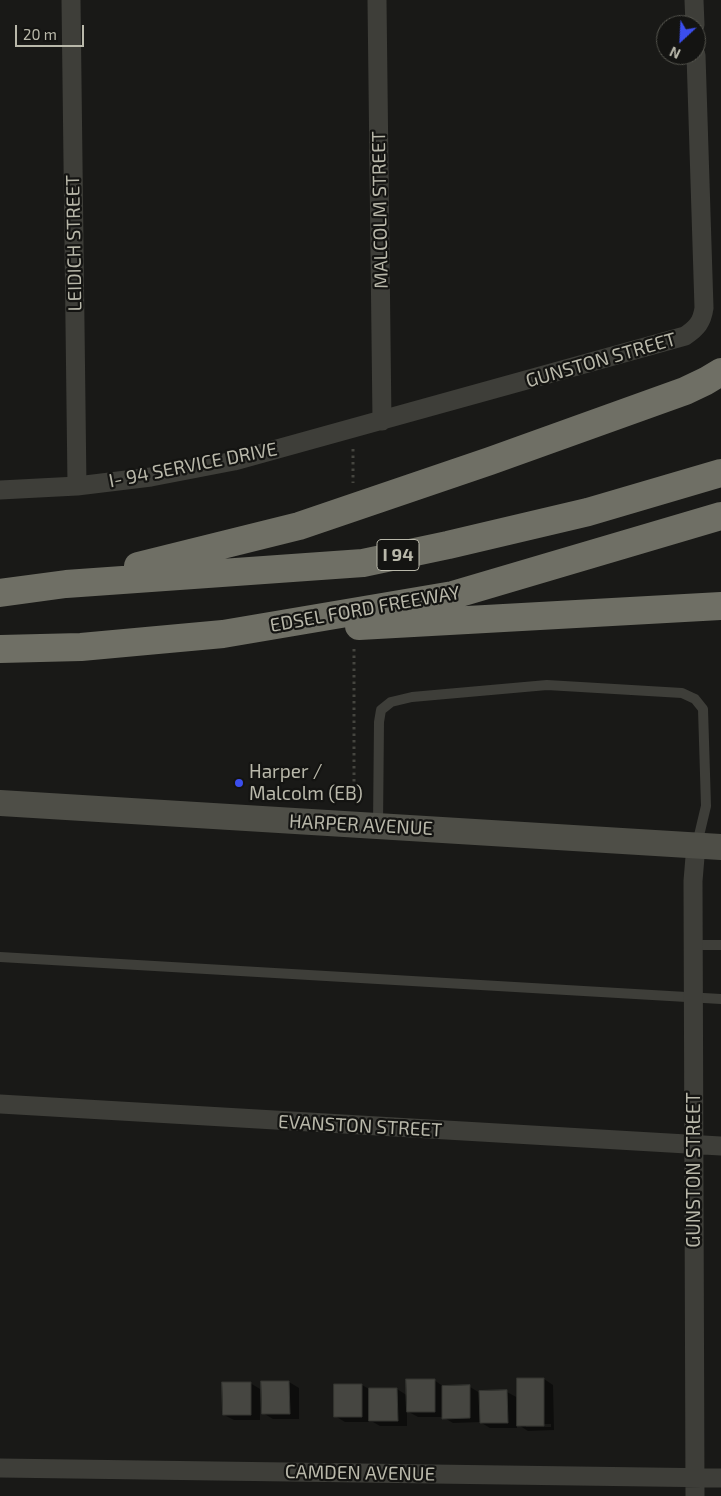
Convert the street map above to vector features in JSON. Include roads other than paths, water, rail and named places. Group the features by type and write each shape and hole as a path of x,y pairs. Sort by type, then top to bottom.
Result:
{"highway":[{"path":"66,584 299,526 490,461 685,391 721,372"},
{"name":"I 94","path":"0,593 66,584 363,563 588,512 721,473"},
{"name":"EDSEL FORD FREEWAY","path":"0,648 81,646 223,634 453,595 721,516"},
{"path":"223,634 721,606"}],"main road":[{"name":"HARPER AVENUE","path":"0,802 709,846"}],"street":[{"name":"LEIDICH STREET","path":"71,0 77,486"},
{"name":"MALCOLM STREET","path":"377,0 382,421"},
{"path":"694,0 695,15"},
{"name":"GUNSTON STREET","path":"382,421 685,336 695,329 703,318 704,308 696,65"},
{"name":"I- 94 SERVICE DRIVE","path":"0,490 77,486 150,477 234,461 382,421"},
{"name":"GUNSTON STREET","path":"695,1496 693,881 709,846"},
{"name":"EVANSTON STREET","path":"0,1104 721,1146"},
{"name":"CAMDEN AVENUE","path":"0,1468 721,1478"}],"lane":[{"path":"366,825 381,710 391,702 412,698 547,685 672,692 682,693 695,699 703,709 709,846"},
{"path":"694,945 721,945"},
{"path":"0,957 721,999"}],"place":[{"name":"Harper / Malcolm (EB)","path":"239,783"}]}
